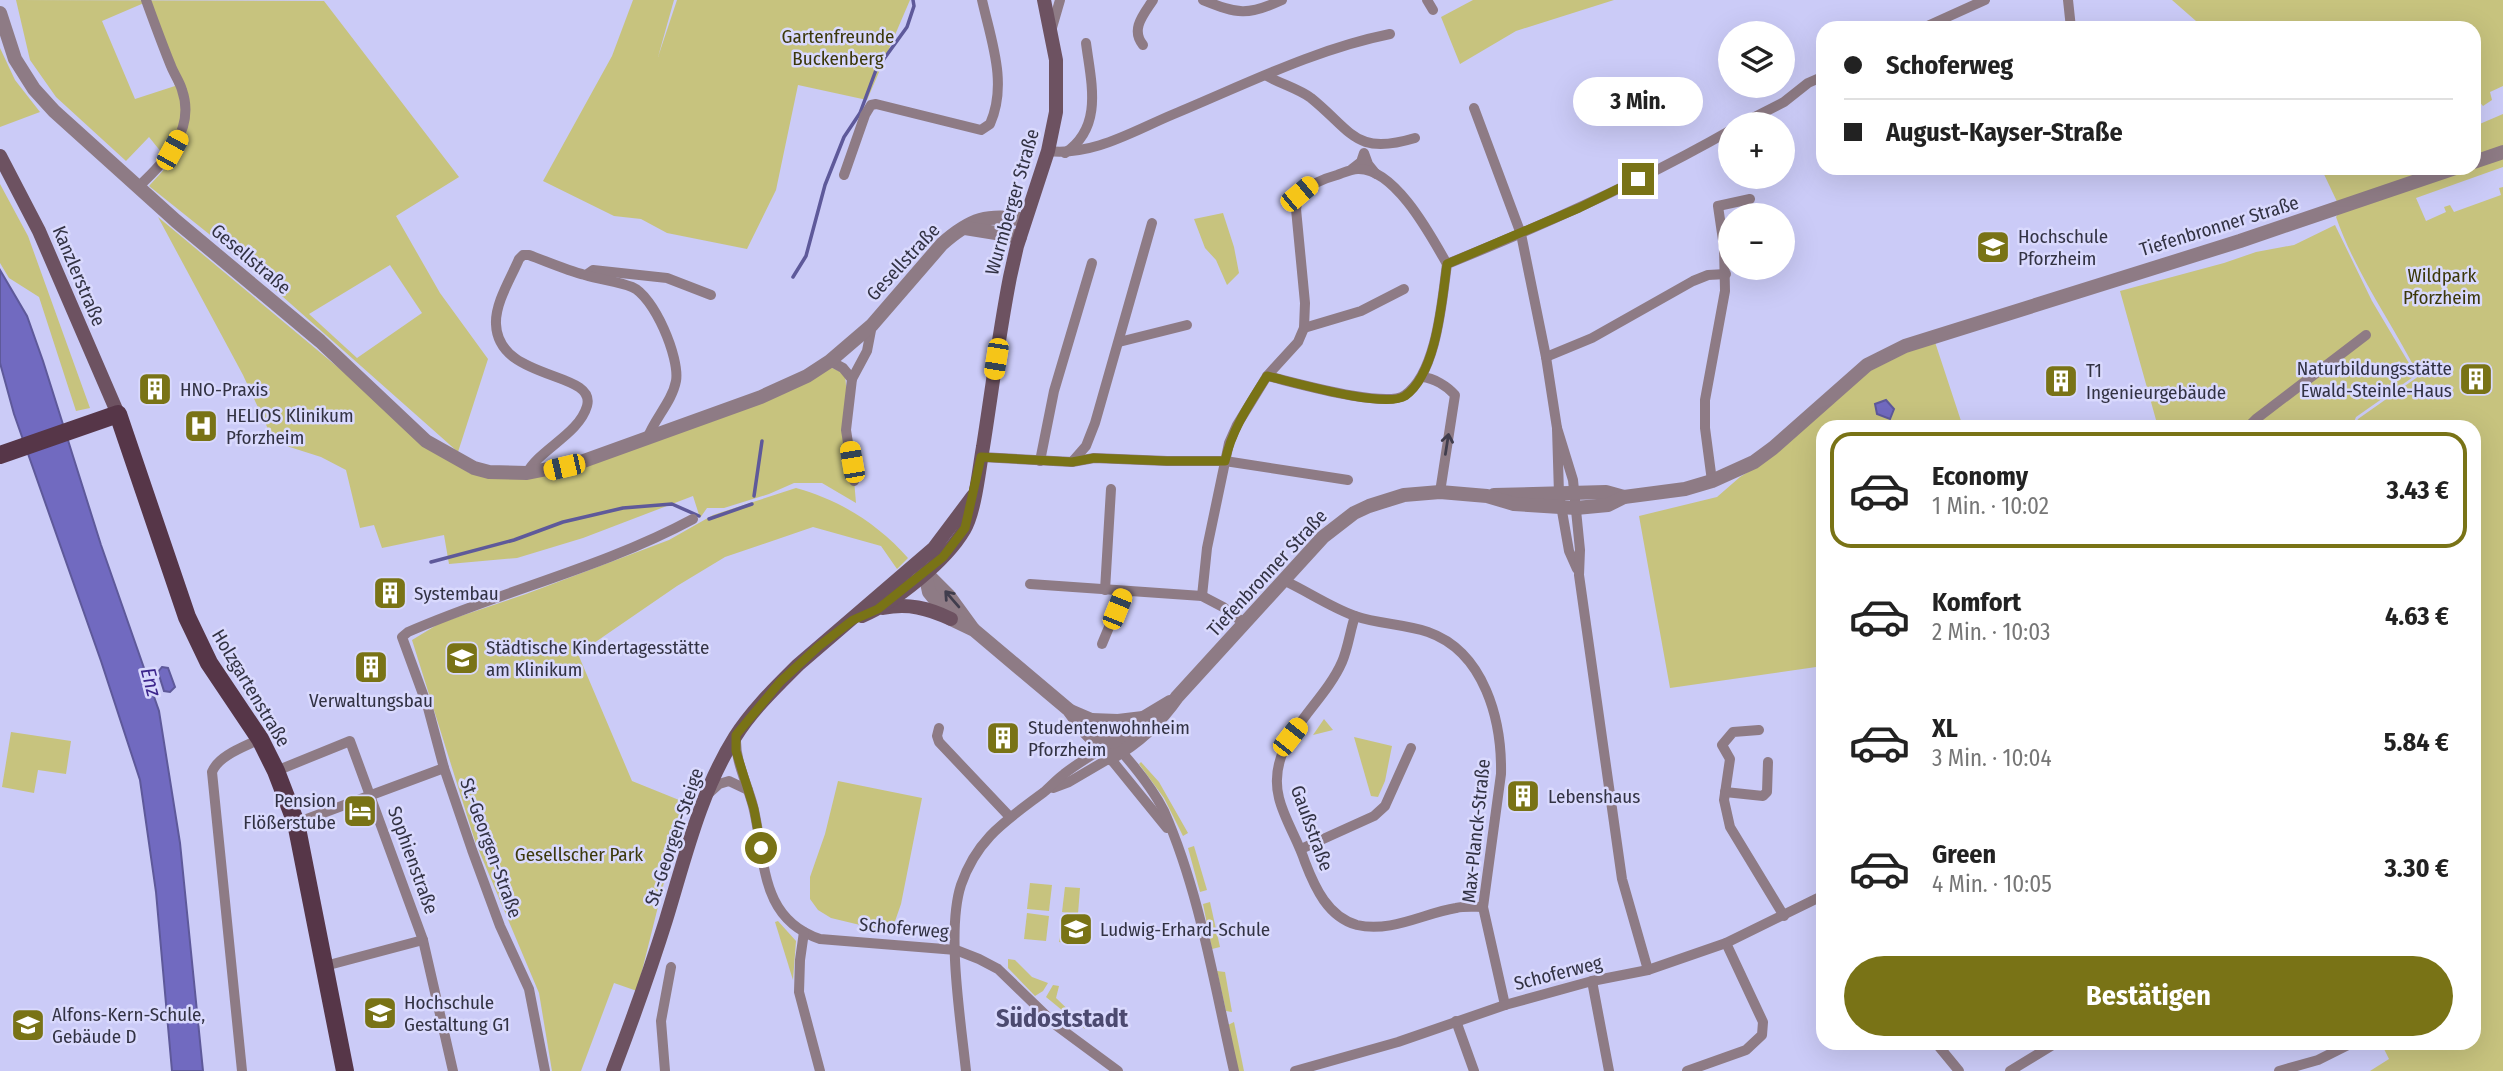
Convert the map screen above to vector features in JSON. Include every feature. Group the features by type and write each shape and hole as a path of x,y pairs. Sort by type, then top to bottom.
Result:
{"main road":[{"name":"Wurmberger Straße","path":"921,568 973,496 1004,309 1020,237 1048,151 1058,87 1044,0"},
{"name":"Kanzlerstraße","path":"0,156 39,231 106,418"},
{"path":"0,455 106,418"},
{"name":"Holzgartenstraße","path":"106,418 187,617 209,663 260,739 276,771 296,823 345,1071"},
{"name":"St.-Georgen-Steige","path":"853,620 878,609 921,568"},
{"name":"St.-Georgen-Steige","path":"613,1071 649,974 704,798 736,735 780,682 819,646 921,568"},
{"path":"878,609 894,606 923,608 951,619"}],"street":[{"path":"138,187 172,150 185,122 186,110 183,91 146,0"},
{"path":"844,176 871,105 981,130 990,124 997,102 998,82 992,40 982,0"},
{"path":"1051,31 1060,0"},
{"path":"1143,45 1138,38 1138,24 1153,0"},
{"path":"1203,0 1231,12 1256,11 1282,0"},
{"path":"1938,21 1985,0"},
{"path":"2068,0 2070,21"},
{"name":"Gesellstraße","path":"0,13 15,59 34,89 54,111 138,187 320,341 426,441 474,468 527,474 578,463 761,397 807,376 831,361 872,325 942,244 965,228 983,218 1001,215 1025,220"},
{"path":"1048,151 1065,153 1100,147 1267,76 1362,40 1390,34"},
{"path":"1065,153 1086,129 1094,104 1086,43"},
{"path":"1267,76 1308,96 1364,143 1379,146 1415,138"},
{"path":"1764,112 1816,80"},
{"path":"1474,108 1521,234 1546,357 1567,501 1569,551 1579,575 1622,879 1648,970"},
{"path":"1447,264 1579,208 1718,137"},
{"path":"1359,139 1368,164 1376,174"},
{"path":"2481,160 2503,152"},
{"path":"1349,171 1361,162 1364,153"},
{"path":"1202,596 1207,548 1229,443 1267,376 1298,342 1304,328 1305,303 1296,209 1299,194 1310,184 1359,169 1389,181 1430,234 1447,264 1435,339 1422,377 1404,397 1379,400 1267,376"},
{"name":"Tiefenbronner Straße","path":"1112,750 1163,718 1177,697 1323,537 1354,513 1386,499 1440,492 1487,496 1512,493 1608,505 1625,497 1685,489 1712,481 1754,462 1867,365 1905,346 2240,242 2435,175"},
{"path":"1732,203 1750,199"},
{"path":"1072,462 1086,446 1091,435 1152,223"},
{"name":"Gesellstraße","path":"965,228 1020,237"},
{"path":"527,474 533,462 545,454 583,416 588,396 576,385 531,369 510,354 497,334 497,311 523,255 634,288 649,302 662,323 670,345 676,380 647,439"},
{"path":"1040,461 1054,391 1092,263"},
{"path":"586,275 593,270 667,278 711,295"},
{"path":"1546,357 1600,334 1693,281 1718,274"},
{"path":"1712,481 1705,428 1705,400 1725,280"},
{"path":"1304,328 1361,311 1404,289"},
{"name":"Gesellstraße","path":"854,481 846,430 852,379 867,351 872,325"},
{"path":"1119,342 1188,325"},
{"path":"2255,420 2366,335"},
{"path":"831,361 843,368 852,379"},
{"path":"1422,377 1448,387 1455,395 1440,492"},
{"path":"981,457 1072,462 1094,458 1225,461 1348,480"},
{"path":"1105,590 1111,489"},
{"name":"St.-Georgen-Straße","path":"545,1071 529,989 500,926 444,768 428,708 402,637 416,628 468,607 618,555 693,519"},
{"path":"921,568 929,592 951,619 974,630"},
{"path":"921,568 949,596 974,630 1069,710 1082,728 1112,750"},
{"name":"Max-Planck-Straße","path":"1283,580 1355,616 1420,630 1446,641 1469,661 1483,684 1495,715 1502,753 1483,907 1505,1005"},
{"path":"1030,584 1202,596 1223,607 1245,624"},
{"path":"1102,644 1124,591"},
{"name":"Gaußstraße","path":"1355,616 1342,662 1290,737 1276,771 1279,798 1321,898 1340,916 1358,925 1386,926 1457,908 1483,907"},
{"name":"Tiefenbronner Straße","path":"1112,750 1144,718 1177,697"},
{"path":"1069,710 1091,720 1144,718"},
{"path":"1091,720 1170,831 1191,887 1234,1071"},
{"path":"939,728 939,742 1009,816"},
{"path":"1759,730 1733,732 1722,746 1730,759 1724,800 1730,827 1784,916"},
{"name":"Schoferweg","path":"736,735 736,751 754,809 764,870 772,895 786,919 804,932 828,940 956,950 998,969 1057,1026 1118,1071"},
{"path":"242,1071 212,772 215,766 235,751 260,739"},
{"name":"Sophienstraße","path":"276,771 350,741 423,940 453,1071"},
{"path":"1301,849 1374,816 1385,806 1411,748"},
{"path":"966,1071 956,950 956,912 961,886 974,858 990,835 1009,816 1047,790 1069,782 1112,750"},
{"path":"1725,792 1763,796 1767,792 1768,762"},
{"path":"296,823 444,768"},
{"path":"704,798 723,782 735,782 748,790"},
{"name":"Schoferweg","path":"1295,1071 1315,1069 1505,1005 1592,981 1648,970 1726,943 1816,899"},
{"path":"804,932 799,992 820,1071"},
{"path":"325,966 423,940"},
{"path":"1687,1071 1746,1050 1762,1035 1763,1022 1726,943"},
{"path":"665,1071 661,1021 671,967"},
{"path":"1592,981 1609,1071"},
{"path":"1456,1021 1474,1071"},
{"path":"1942,1050 1959,1071"},
{"path":"2010,1071 2044,1050"},
{"path":"2280,1071 2318,1060 2338,1050"}],"green space":[{"path":"16,0 324,1 459,177 396,216 440,293 488,359 458,452 239,258 149,186 170,163 149,137 126,161 56,97 30,60","holes":["144,3 175,86 135,99 102,21","390,265 422,313 357,358 309,314"]},
{"name":"Gartenfreunde Buckenberg","path":"633,0 674,0 658,57 677,0 910,0 867,100 798,85 776,190 747,249 667,233 641,219 614,216 543,181 612,56"},
{"path":"1473,0 1614,0 1516,31 1460,64 1441,17"},
{"path":"2172,0 2503,0 2503,86 2490,92 2492,100 2483,106 2481,21 2196,21"},
{"path":"0,48 15,80 40,112 0,127"},
{"name":"Wildpark Pforzheim","path":"2503,114 2503,167 2481,175 2481,123"},
{"name":"Wildpark Pforzheim","path":"2324,175 2481,175 2416,198 2426,221 2446,212 2444,207 2450,205 2454,212 2501,195 2499,188 2503,187 2503,1071 2370,1071 2389,1059 2384,1050 2481,1050 2481,420 2358,420 2419,376 2344,238 2336,217 2341,210"},
{"path":"0,184 28,236 90,408 76,411 39,297 9,278 0,263"},
{"path":"1223,213 1239,273 1227,285 1216,260 1205,248 1194,219"},
{"path":"158,217 469,473 544,476 830,367 845,374 856,503 822,483 794,483 724,508 707,508 700,518 693,496 583,538 517,558 449,564 444,535 382,548 374,525 360,528 346,470 321,457 274,442 243,375"},
{"path":"2335,225 2372,301 2416,375 2355,420 2156,420 2120,291 2256,252 2294,245"},
{"path":"1934,339 1961,420 1816,420 1816,667 1670,688 1639,516 1717,497 1759,465 1870,369"},
{"name":"Gesellscher Park","path":"796,488 843,506 884,534 908,558 897,569 881,546 813,527 725,557 677,586 578,654 632,781 684,802 637,991 614,983 581,1071 552,1071 539,993 475,841 412,640 440,623 669,540 713,515"},
{"path":"1324,719 1333,730 1313,735"},
{"path":"11,732 71,741 66,774 38,770 34,793 2,787"},
{"path":"1354,737 1392,746 1385,781 1378,797 1371,796"},
{"path":"1141,762 1159,782 1188,833 1183,836 1164,798 1139,764"},
{"path":"838,781 922,798 901,904 892,930 885,931 831,918 818,910 810,899 810,877 825,834"},
{"path":"1194,846 1207,890 1200,892 1188,848"},
{"path":"1030,883 1052,885 1049,911 1027,909"},
{"path":"1065,887 1080,888 1078,914 1062,912"},
{"path":"1210,902 1220,947 1212,949 1203,904"},
{"path":"1027,913 1049,916 1046,941 1024,939"},
{"path":"1062,917 1077,918 1074,944 1059,942"},
{"path":"778,921 796,941 793,980 775,922"},
{"path":"1008,959 1015,960 1032,977 1048,983 1043,991 1035,996 1008,968"},
{"path":"1217,971 1225,972 1232,1012 1226,1011"},
{"path":"1053,985 1059,986 1056,998 1085,1029 1046,997"},
{"path":"1234,1022 1244,1071 1236,1071 1228,1025"}],"shaded area":[{"path":"0,270 27,316 101,545 159,711 180,843 203,1071 172,1071 156,892 140,780 14,414 0,363"},
{"path":"1886,400 1894,409 1890,419 1877,414 1875,404"},
{"path":"162,667 168,668 175,687 170,692 164,691 158,672"}],"waterway":[{"path":"793,277 806,256 825,185 844,137 860,113 876,70 907,27 914,6 913,0"},
{"path":"754,496 762,441"},
{"path":"431,562 514,540 563,522 623,508 672,504 699,516"},
{"path":"709,519 752,504"}],"place":[{"name":"Hochschule Pforzheim","path":"1993,247"},
{"name":"Naturbildungsstätte Ewald-Steinle-Haus","path":"2476,379"},
{"name":"T1 Ingenieurgebäude","path":"2061,381"},
{"name":"HNO-Praxis","path":"155,389"},
{"name":"HELIOS Klinikum Pforzheim","path":"201,426"},
{"name":"Systembau","path":"390,593"},
{"name":"Städtische Kindertagesstätte am Klinikum","path":"462,658"},
{"name":"Verwaltungsbau","path":"371,667"},
{"name":"Studentenwohnheim Pforzheim","path":"1003,738"},
{"name":"Lebenshaus","path":"1523,796"},
{"name":"Pension Flößerstube","path":"360,811"},
{"name":"Ludwig-Erhard-Schule","path":"1076,929"},
{"name":"Hochschule Gestaltung G1","path":"380,1013"},
{"name":"Alfons-Kern-Schule, Gebäude D","path":"28,1025"}],"district":[{"name":"Südoststadt","path":"1062,1018"}],"route":[{"path":"761,848 754,809 736,751 736,735 780,682 819,646 853,620 878,609 907,588 955,544 970,514 981,457 1072,462 1094,458 1225,461 1237,425 1267,376 1379,400 1404,397 1422,377 1435,339 1447,264 1521,234 1638,179"}],"water label":[{"name":"Enz","path":"151,682"}]}
